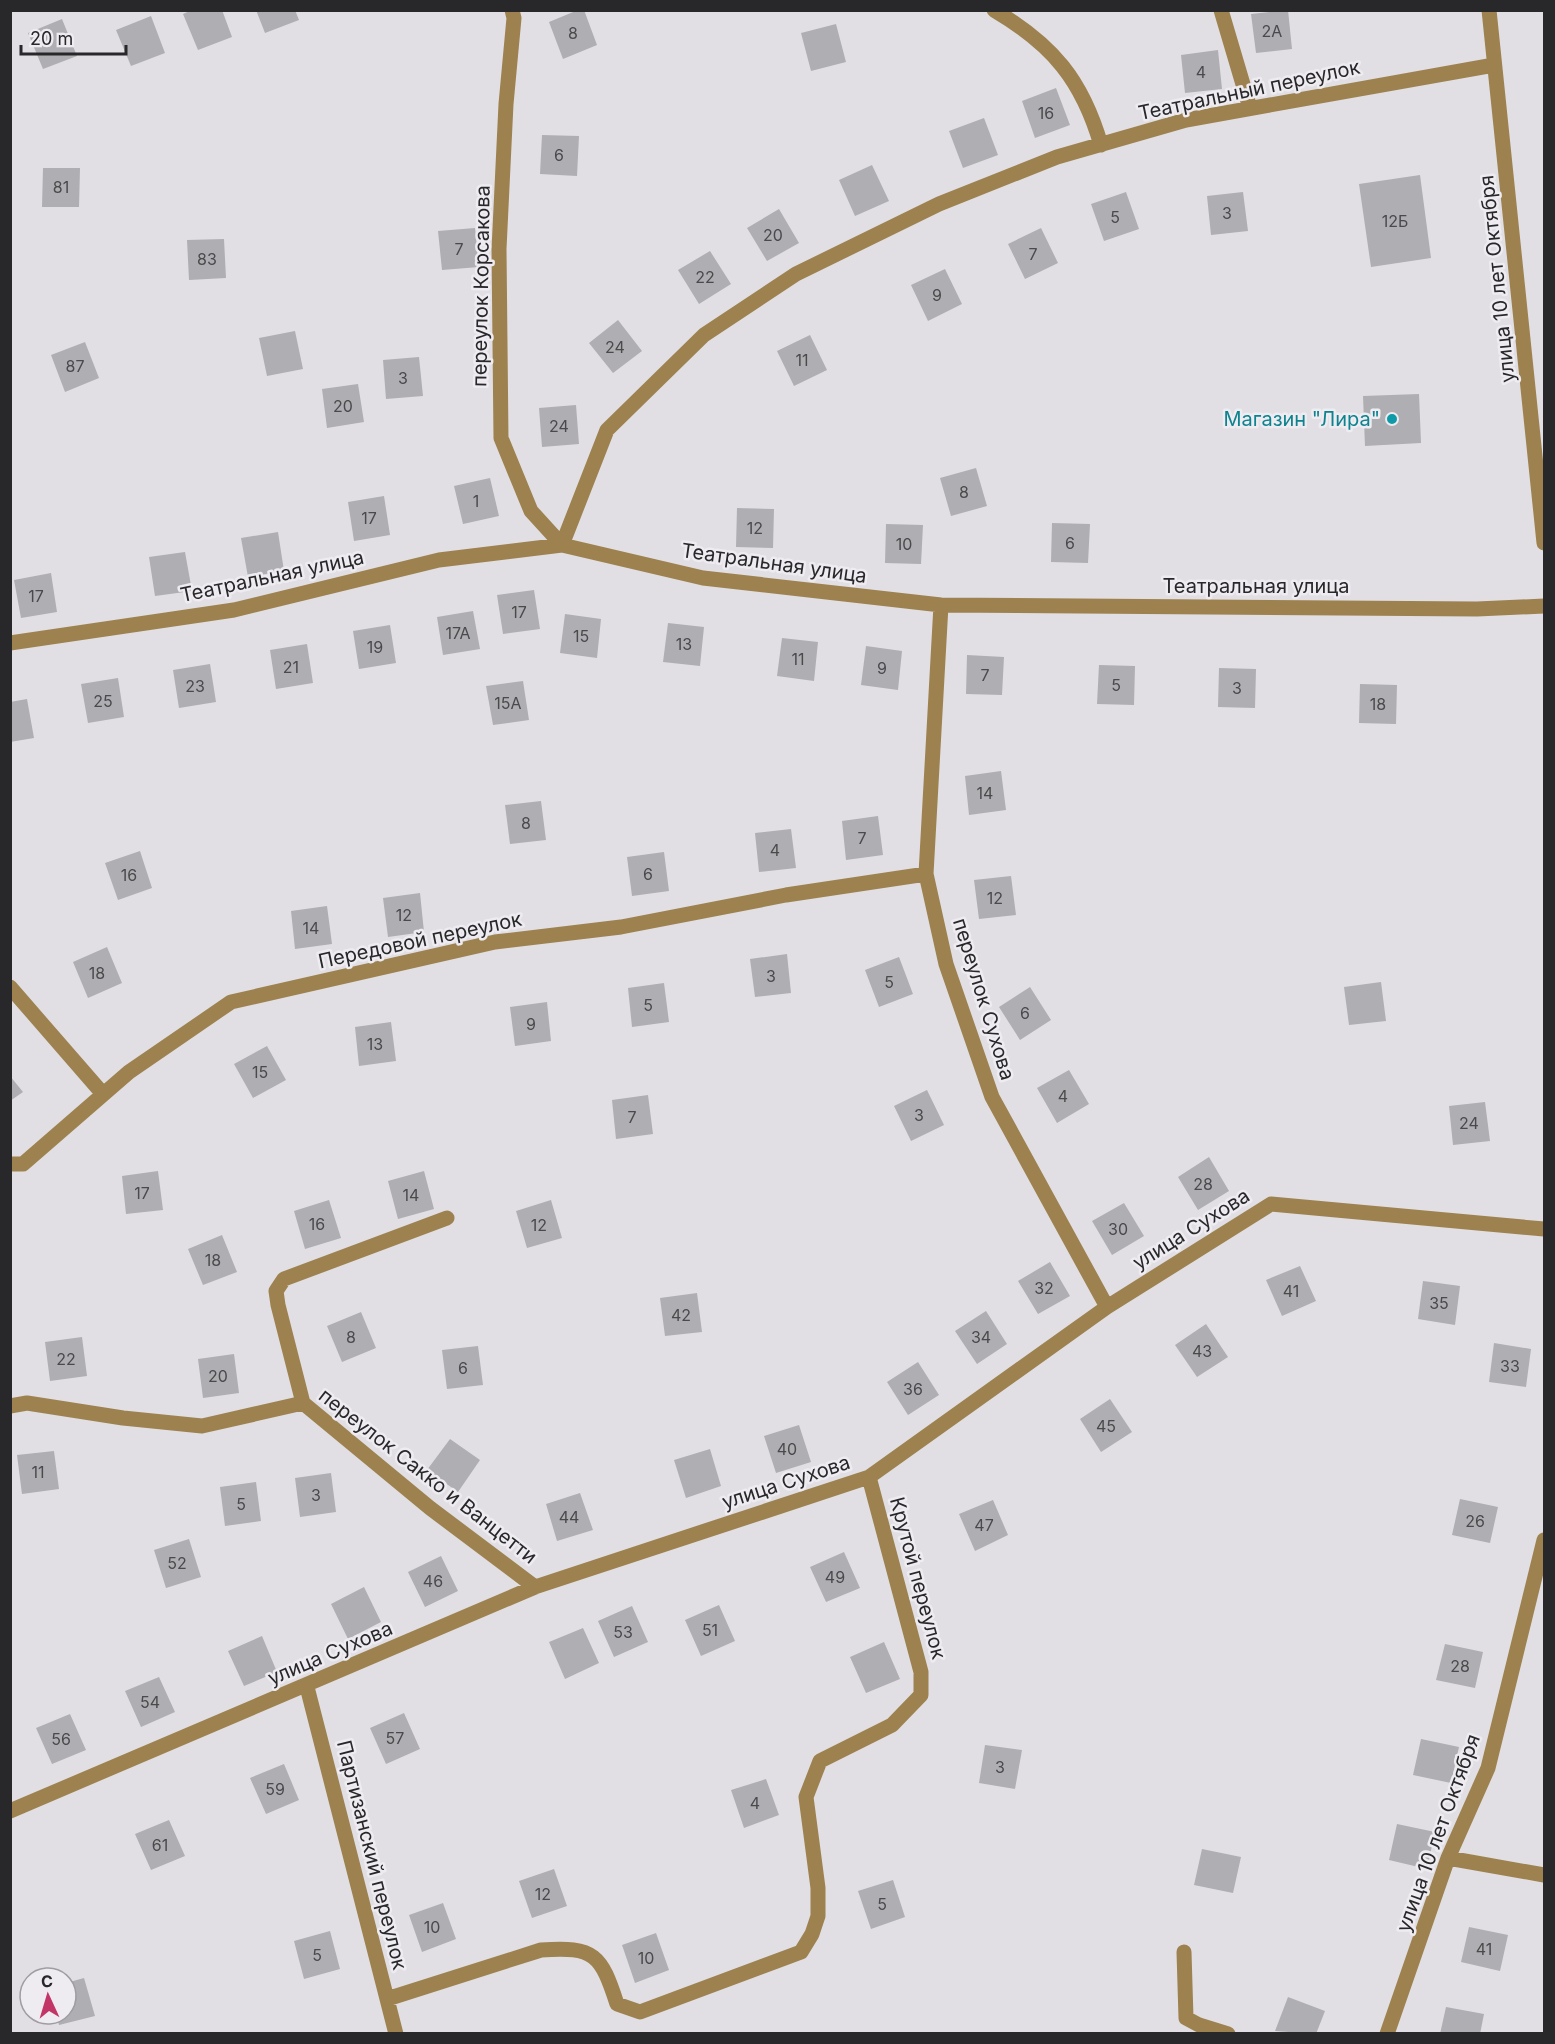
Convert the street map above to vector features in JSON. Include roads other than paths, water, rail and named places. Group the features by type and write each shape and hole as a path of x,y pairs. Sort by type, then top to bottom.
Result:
{"street":[{"name":"переулок Корсакова","path":"512,10 514,18 506,104 499,249 501,438 531,511 562,545"},
{"path":"994,10 1025,28 1054,54 1082,91 1101,145"},
{"path":"1221,10 1250,108"},
{"name":"улица 10 лет Октября","path":"1489,10 1545,543"},
{"name":"Театральный переулок","path":"562,545 607,430 704,335 796,274 939,204 1057,157 1186,120 1494,65"},
{"name":"Театральная улица","path":"10,644 234,610 439,560 562,545 703,578 941,605 1477,609 1545,606"},
{"name":"переулок Сухова","path":"941,605 926,874 946,964 992,1097 1107,1307"},
{"name":"Передовой переулок","path":"10,1164 23,1164 129,1072 231,1002 495,942 621,927 786,895 926,874"},
{"path":"10,987 103,1094"},
{"name":"улица Сухова","path":"10,1811 306,1687 535,1587 869,1477 1107,1307 1271,1204 1545,1229"},
{"path":"303,1403 278,1305 276,1291 284,1280 447,1218"},
{"name":"переулок Сакко и Ванцетти","path":"10,1406 27,1403 123,1418 202,1426 303,1403 430,1508 535,1587"},
{"name":"Крутой переулок","path":"387,1999 541,1950 562,1948 588,1952 606,1969 617,2004 639,2012 801,1952 812,1934 818,1916 818,1888 806,1797 820,1761 892,1725 921,1695 921,1672 869,1477"},
{"name":"улица 10 лет Октября","path":"1388,2034 1448,1858 1488,1768 1545,1540"},
{"name":"Партизанский переулок","path":"306,1687 396,2034"},
{"path":"1448,1858 1545,1875"},
{"path":"1184,1952 1186,2018 1199,2025 1228,2034"}],"place":[{"name":"Магазин \"Лира\"","path":"1392,419"}]}
